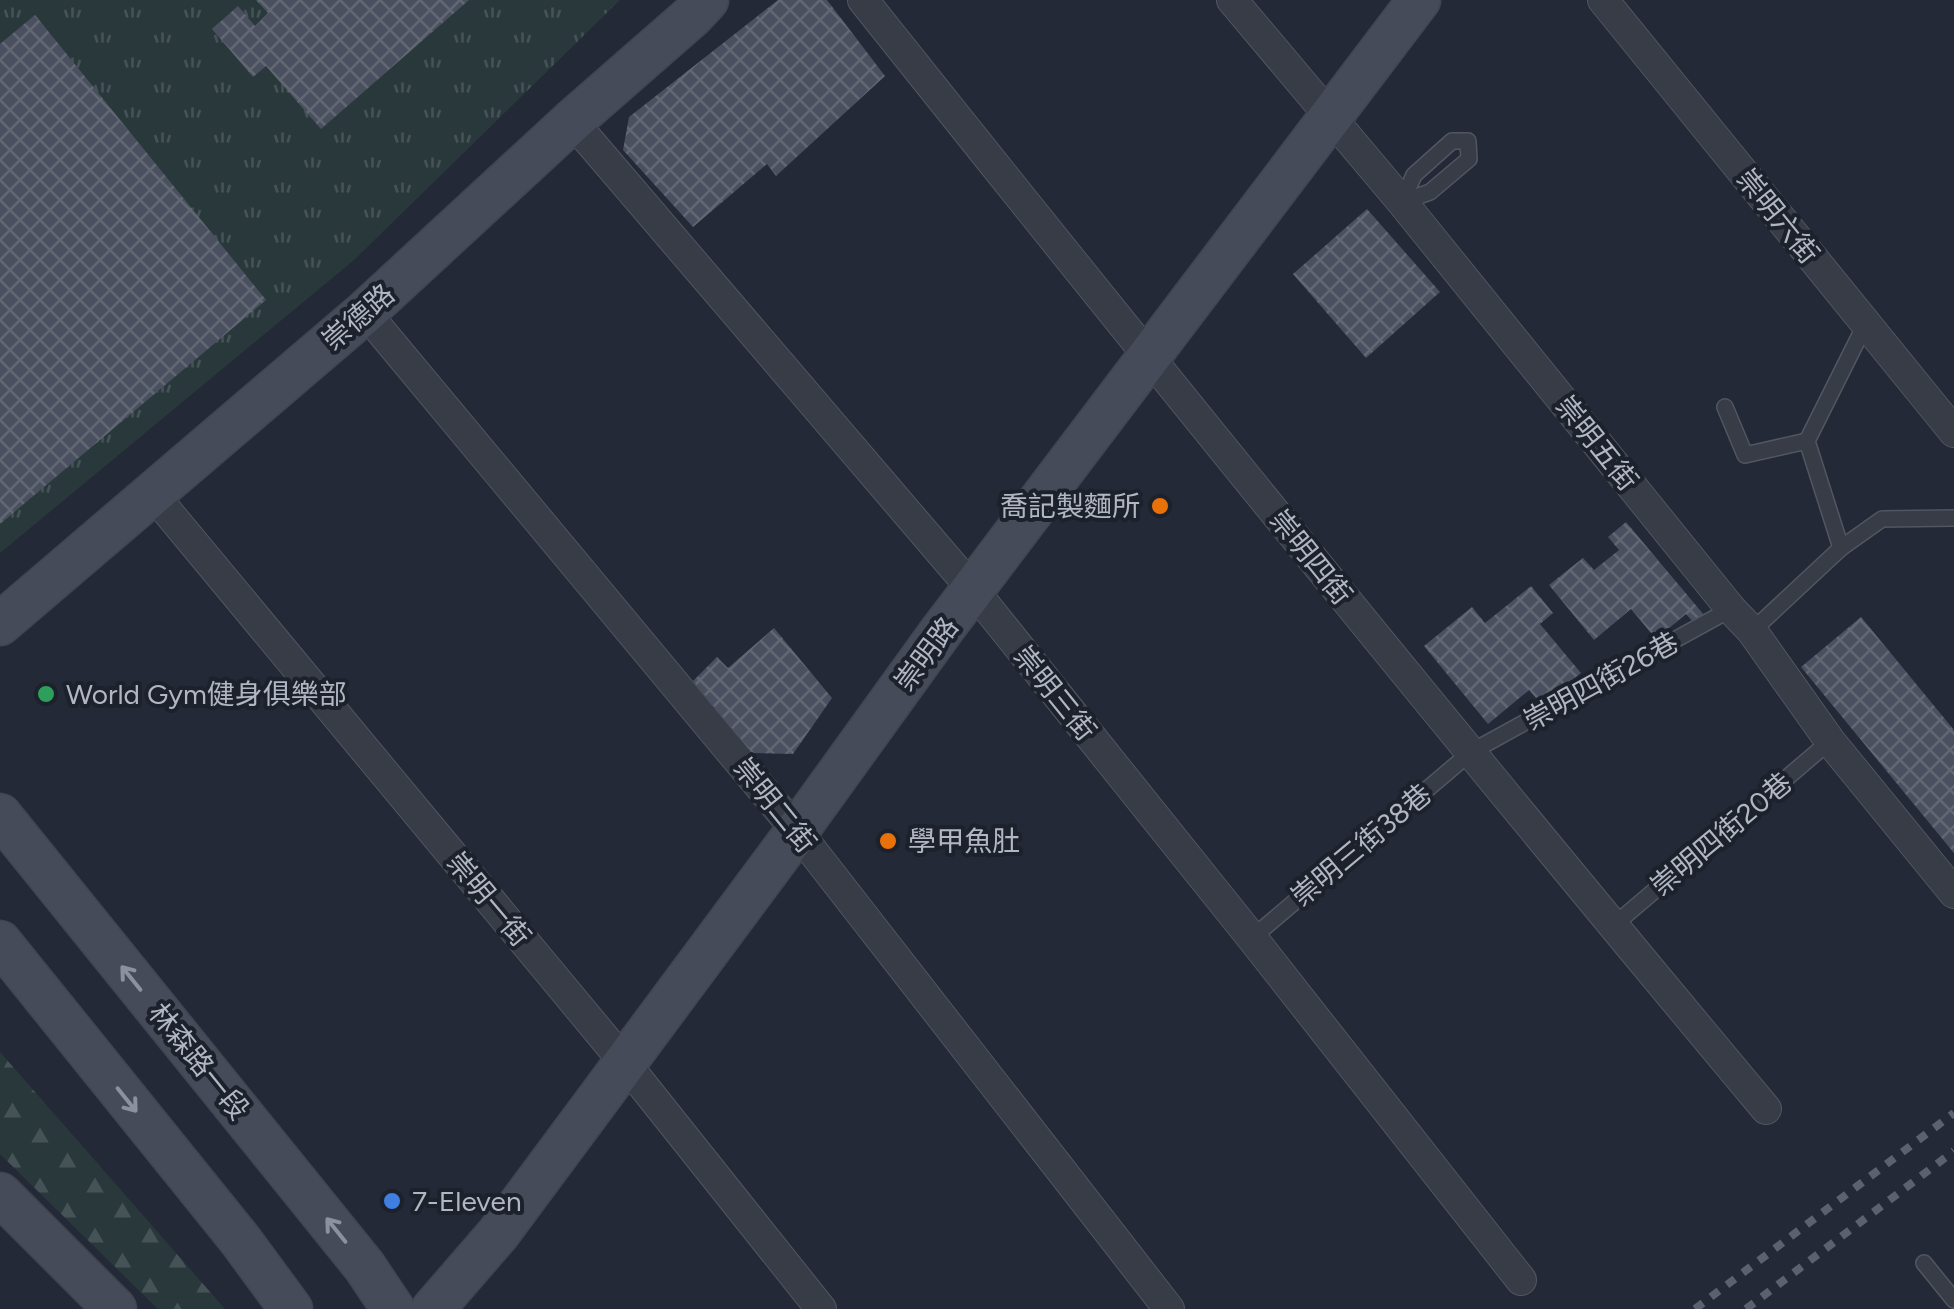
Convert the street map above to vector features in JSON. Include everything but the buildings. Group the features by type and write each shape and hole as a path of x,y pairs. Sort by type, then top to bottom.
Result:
{"street":[{"name":"崇德路","path":"0,624 366,312 707,0"},
{"name":"崇明四街","path":"863,0 1148,358 1766,1109"},
{"name":"崇明五街","path":"1232,0 1752,631 1830,741 1954,893"},
{"name":"崇明路","path":"433,1309 498,1234 942,630 1419,0"},
{"name":"崇明六街","path":"1603,0 1954,432"},
{"name":"崇明三街","path":"572,120 974,591 1521,1280"},
{"name":"崇明二街","path":"366,312 797,831 1170,1309"},
{"name":"崇明一街","path":"152,493 821,1309"},
{"name":"林森路一段","path":"0,815 353,1252 393,1309"},
{"path":"0,942 291,1309"},
{"path":"0,1194 115,1309"}],"lane":[{"path":"1452,141 1468,141 1469,159 1430,192 1402,202 1414,175 1452,141"},
{"path":"1840,548 1806,441 1866,323"},
{"path":"1724,407 1744,456 1806,441"},
{"path":"1752,631 1840,548 1882,520 1954,518"},
{"name":"崇明四街26巷","path":"1470,752 1731,609"},
{"name":"崇明四街20巷","path":"1613,926 1830,741"},
{"name":"崇明三街38巷","path":"1252,938 1470,752"},
{"path":"1924,1263 1954,1300"}],"green space":[{"path":"0,0 620,0 354,260 0,553"},
{"path":"0,1052 225,1309 158,1309 0,1154"}],"railway":[{"path":"1695,1309 1954,1113"},
{"path":"1746,1309 1954,1151"}],"place":[{"name":"喬記製麵所","path":"1160,506"},
{"name":"World Gym健身俱樂部","path":"46,694"},
{"name":"學甲魚肚","path":"888,841"},
{"name":"7-Eleven","path":"392,1201"}]}
